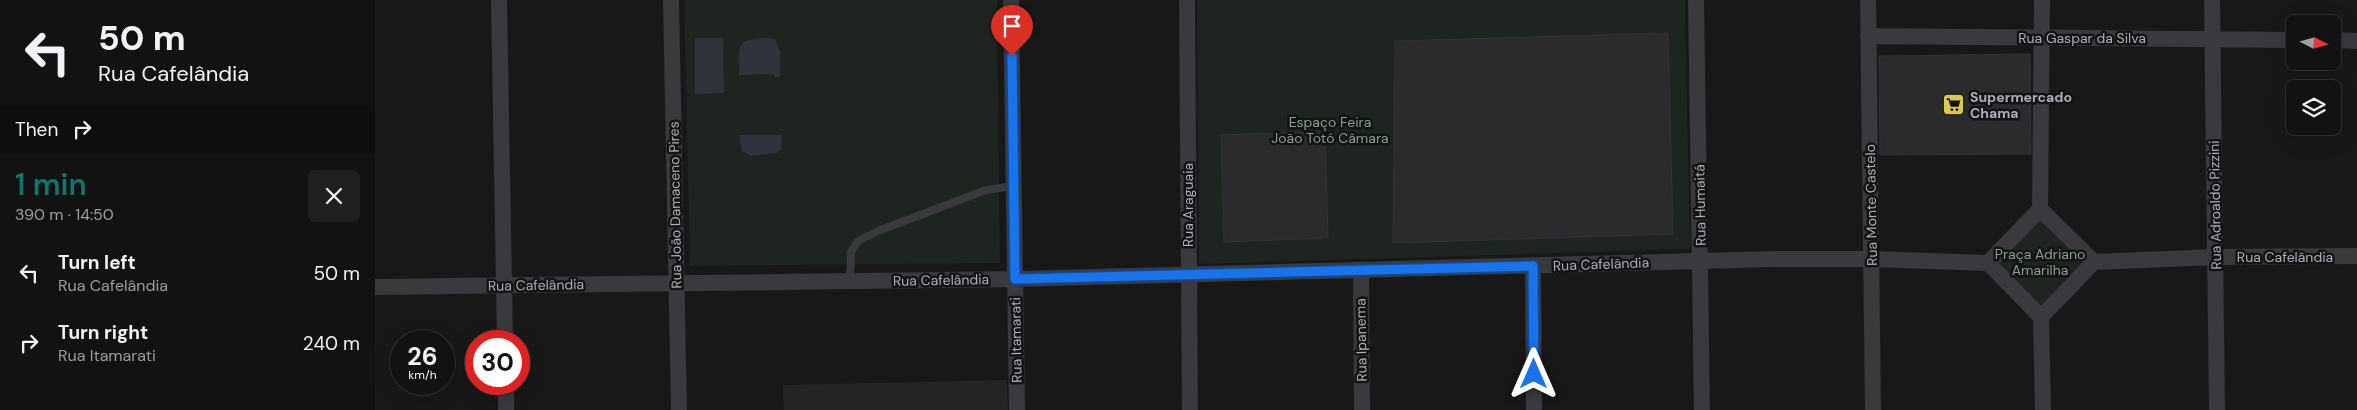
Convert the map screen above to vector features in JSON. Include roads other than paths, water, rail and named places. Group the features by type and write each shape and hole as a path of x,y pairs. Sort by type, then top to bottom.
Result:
{"street":[{"path":"499,0 505,330"},
{"name":"Rua João Damaceno Pires","path":"671,0 679,410"},
{"name":"Rua Itamarati","path":"1011,0 1017,410"},
{"name":"Rua Araguaia","path":"1187,0 1190,410"},
{"name":"Rua Humaitá","path":"1696,0 1702,410"},
{"name":"Rua Monte Castelo","path":"1868,0 1873,410"},
{"path":"2041,0 2040,210 1987,263 2041,317 2043,410"},
{"name":"Rua Adroaldo Pizzini","path":"2212,0 2217,410"},
{"name":"Rua Gaspar da Silva","path":"1868,36 2286,40"},
{"path":"2341,40 2357,41"},
{"path":"2040,210 2094,262 2041,317"},
{"name":"Rua Cafelândia","path":"2094,262 2357,256"},
{"name":"Rua Cafelândia","path":"375,287 1015,279 1701,261 1872,259 1987,263"},
{"path":"1533,266 1534,410"},
{"name":"Rua Ipanema","path":"1361,270 1362,410"},
{"path":"506,395 507,410"}],"lane":[{"path":"850,281 851,252 858,241 878,231 986,190 1014,186"}],"place":[{"name":"Supermercado Chama","path":"1954,105"}],"park label":[{"name":"Espaço Feira João Totó Câmara","path":"1330,130"},
{"name":"Praça Adriano Amarilha","path":"2040,262"}]}
